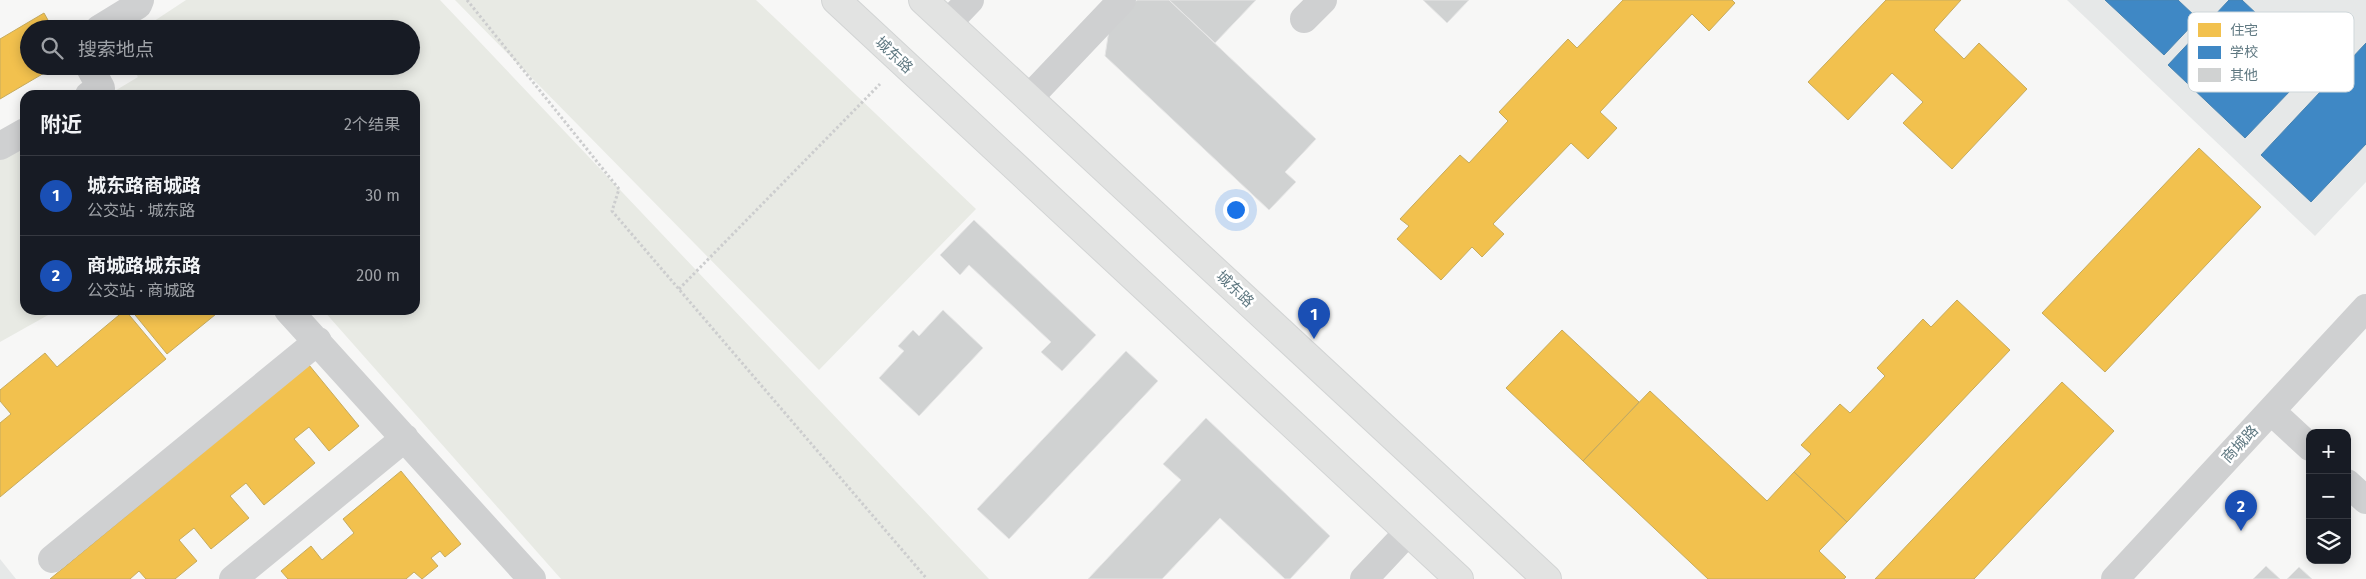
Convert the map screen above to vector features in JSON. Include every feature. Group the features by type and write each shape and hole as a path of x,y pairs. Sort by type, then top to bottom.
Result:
{"main road":[{"name":"城东路","path":"836,0 1458,579"},
{"name":"城东路","path":"923,0 1547,579"}],"street":[{"path":"114,20 138,5 140,0"},
{"path":"948,23 970,0"},
{"path":"1030,98 1122,0"},
{"path":"93,75 101,88 98,90"},
{"path":"0,146 20,135"},
{"name":"商城路","path":"2115,579 2366,308"},
{"path":"293,315 405,438 518,575"},
{"path":"52,559 318,341"},
{"path":"2271,411 2306,443"},
{"path":"233,579 405,438"},
{"path":"2351,487 2366,500"},
{"path":"1364,579 1408,532"}],"path":[{"path":"467,0 620,189 612,211 927,579"},
{"path":"679,289 902,62"}],"shaded area":[{"path":"186,0 440,0 989,579 561,579 327,315 420,315 420,90 116,90 138,77 137,75 420,75 420,20 156,20"},
{"path":"455,0 756,0 976,209 819,370"},
{"path":"2067,0 2366,0 2366,182 2315,236"},
{"path":"20,148 20,315 48,315 0,342 0,160"},
{"path":"0,559 16,579 0,579"}],"building: 住宅":[{"path":"1623,0 1732,0 1735,3 1709,31 1692,14 1600,112 1617,128 1588,159 1571,143 1493,224 1504,234 1482,257 1472,247 1441,280 1397,239 1409,226 1400,219 1460,155 1469,163 1508,121 1499,112 1568,39 1577,48"},
{"path":"1886,0 1961,0 1934,30 1964,59 1979,43 2027,89 1952,169 1903,123 1923,102 1892,73 1848,120 1808,82"},
{"path":"44,13 48,20 32,20"},
{"path":"20,27 20,75 41,75 0,99 0,39"},
{"path":"2199,148 2261,207 2105,372 2042,313"},
{"path":"1957,300 2010,350 1847,522 1794,472 1811,454 1801,445 1840,404 1850,413 1885,376 1877,368 1923,319 1931,327"},
{"path":"119,315 129,315 166,359 0,497 0,423 11,414 0,401 0,390 45,353 57,367"},
{"path":"135,315 215,315 167,354"},
{"path":"1562,330 1639,402 1583,461 1506,388"},
{"path":"309,365 359,426 329,451 309,427 294,439 315,463 264,505 246,483 230,496 249,518 211,549 194,528 179,540 197,561 175,579 146,579 139,571 130,579 50,579"},
{"path":"2062,382 2114,431 1974,579 1875,579"},
{"path":"1650,391 1767,501 1794,472 1847,522 1819,551 1846,577 1844,579 1708,579 1583,461"},
{"path":"401,471 461,544 445,557 440,551 431,558 438,566 422,579 414,572 406,579 288,579 281,571 311,546 322,560 354,533 343,519"}],"building: 学校":[{"path":"2105,0 2178,0 2191,12 2188,12 2188,30 2164,55"},
{"path":"2229,0 2242,0 2255,12 2218,12"},
{"path":"2366,43 2366,144 2311,202 2261,155 2320,92 2354,92 2354,56"},
{"path":"2188,44 2188,84 2168,65"},
{"path":"2196,92 2289,92 2245,138"}],"building: 其他":[{"path":"1137,0 1169,0 1316,139 1285,172 1296,182 1269,210 1105,56 1109,30"},
{"path":"1169,0 1256,0 1215,43"},
{"path":"1423,0 1469,0 1447,23"},
{"path":"974,220 1096,335 1062,371 1041,352 1051,342 969,265 960,275 940,255"},
{"path":"943,310 983,348 919,416 879,378 904,351 898,346 913,330 919,336"},
{"path":"1126,351 1158,381 1009,539 977,509"},
{"path":"1206,418 1330,536 1290,579 1285,579 1220,518 1162,579 1088,579 1181,480 1163,464"},
{"path":"2266,566 2280,579 2253,579"},
{"path":"2299,567 2312,579 2287,579"}],"place":[{"name":"城东路商城路","path":"1314,339"},
{"name":"商城路城东路","path":"2241,531"}]}
